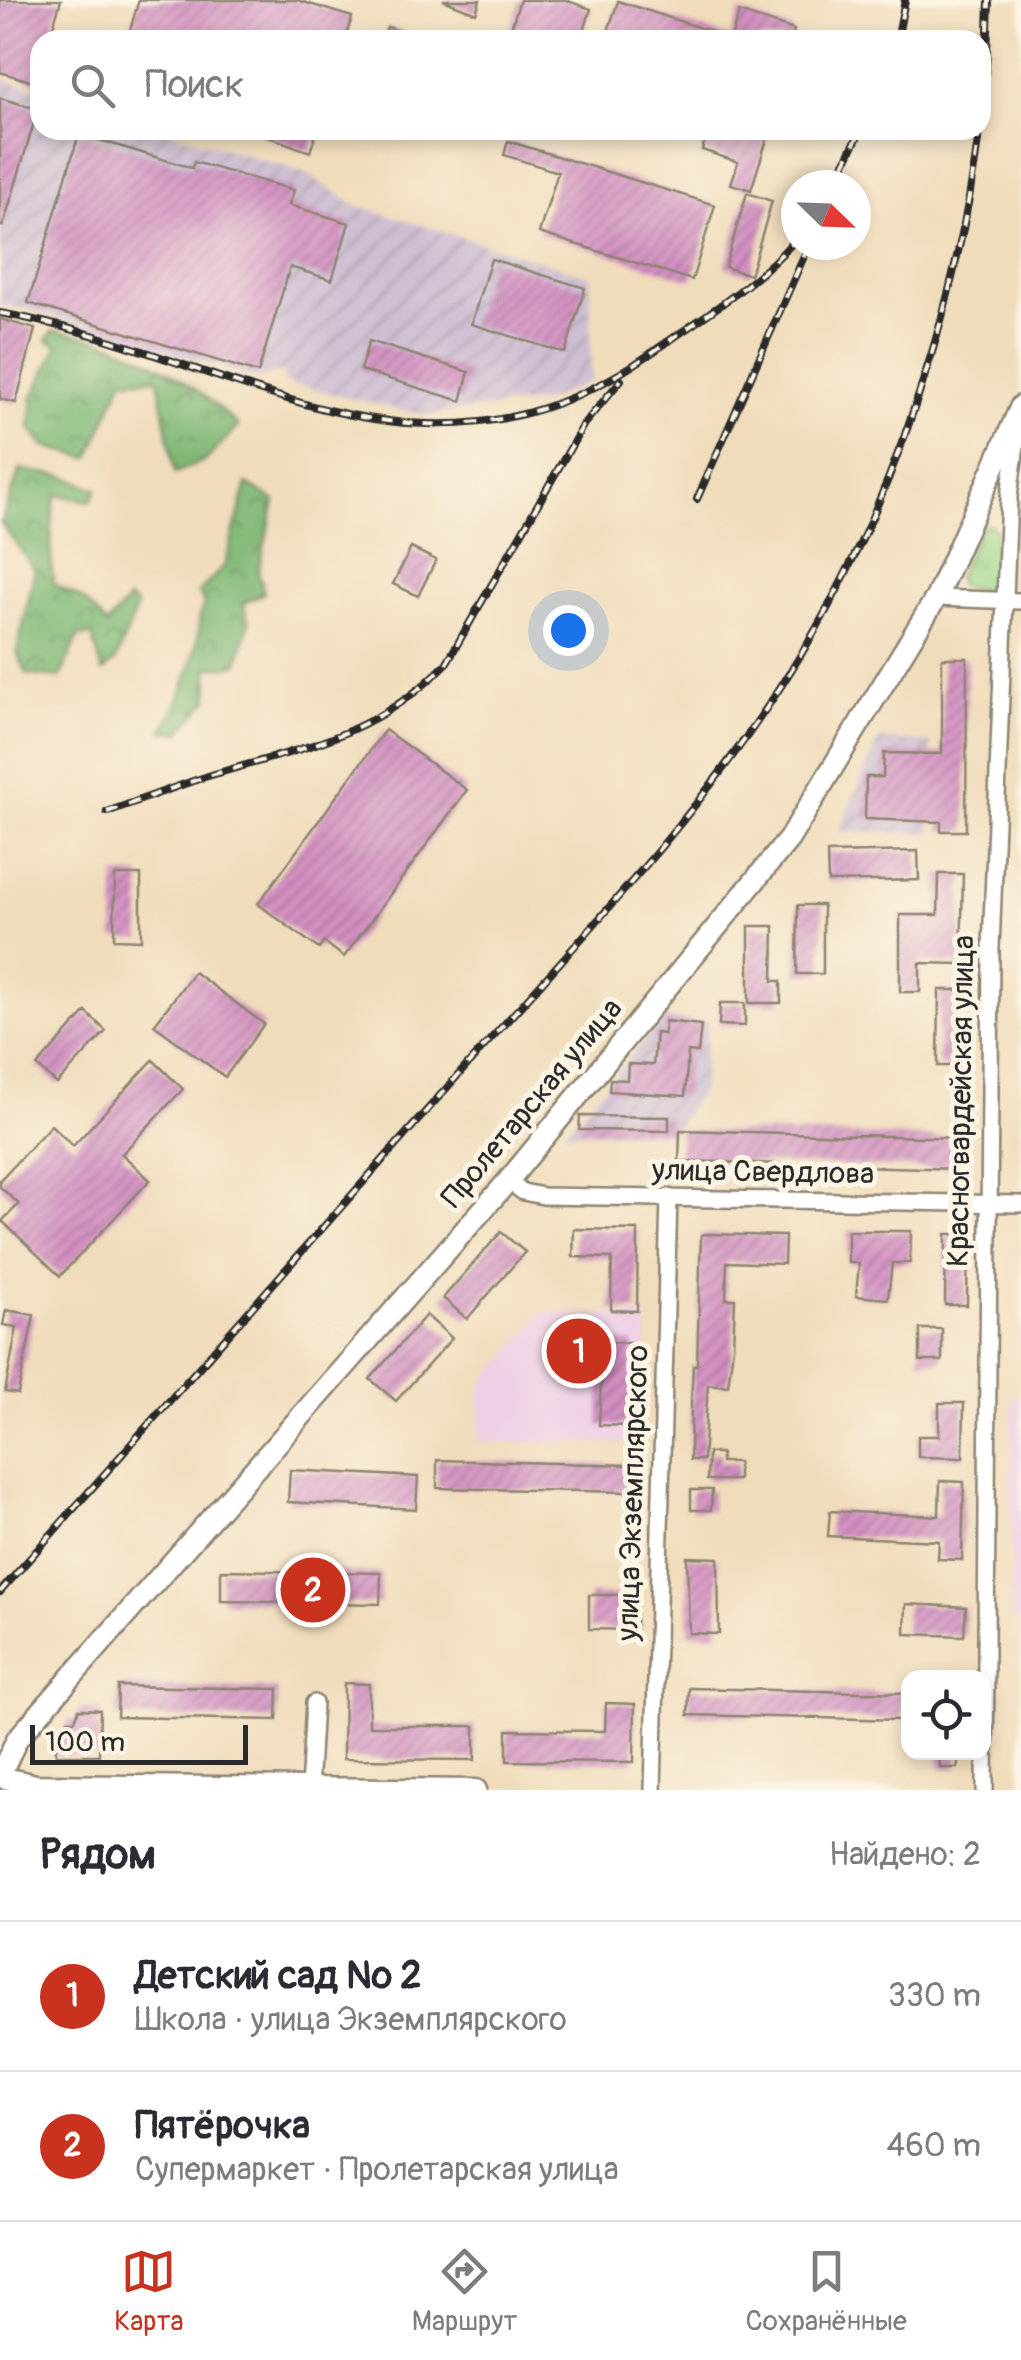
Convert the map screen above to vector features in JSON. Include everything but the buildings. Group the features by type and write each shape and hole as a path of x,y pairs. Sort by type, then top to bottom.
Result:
{"street":[{"name":"Пролетарская улица","path":"0,1776 17,1739 508,1181 790,838 936,598 1020,410"},
{"name":"Красногвардейская улица","path":"985,1790 991,948 1004,600 1020,410"},
{"path":"936,598 1021,601"},
{"name":"улица Свердлова","path":"508,1181 523,1192 543,1196 1021,1204"},
{"name":"улица Экземплярского","path":"653,1790 669,1197"},
{"path":"310,1789 314,1703"},
{"path":"0,1776 36,1785 476,1790"}],"shaded area":[{"path":"0,78 30,88 30,140 197,140 307,174 355,205 590,276 591,381 543,402 422,415 284,382 283,371 256,378 23,308 0,305"},
{"path":"1016,500 1021,500 1021,584 1013,584"},
{"path":"879,739 931,743 931,833 839,831"},
{"path":"664,1019 708,1022 702,1089 671,1133 564,1132"},
{"path":"543,1312 647,1316 644,1443 478,1442 481,1386"},
{"path":"1012,1397 1021,1397 1021,1620 1011,1620"}],"green space":[{"path":"53,331 106,342 154,363 198,391 238,426 206,460 175,473 158,378 123,380 89,458 43,446 30,428 33,396 58,346 47,340"},
{"path":"20,470 63,476 97,489 91,501 56,495 51,561 53,583 85,601 107,625 129,599 137,606 116,660 103,672 92,635 78,637 60,678 27,674 17,652 35,570 1,523"},
{"path":"247,484 275,501 258,572 264,593 243,603 249,623 237,665 208,668 209,699 179,733 162,731 179,699 194,654 204,604 199,592 225,565"},
{"path":"981,525 996,530 995,581 989,592 961,587 957,578"}],"railway":[{"path":"899,30 905,0"},
{"path":"987,30 989,0"},
{"path":"841,170 856,140"},
{"path":"0,1592 623,892 753,727 834,595 906,433 934,347 956,259 977,140"},
{"path":"0,313 85,333 325,409 403,423 482,422 563,401 647,356 744,288 781,255"},
{"path":"697,499 802,260"},
{"path":"107,812 335,737 392,708 419,688 446,664 584,424 621,380"}],"place":[{"name":"Детский сад № 2","path":"579,1351"},
{"name":"Пятёрочка","path":"313,1590"}]}
